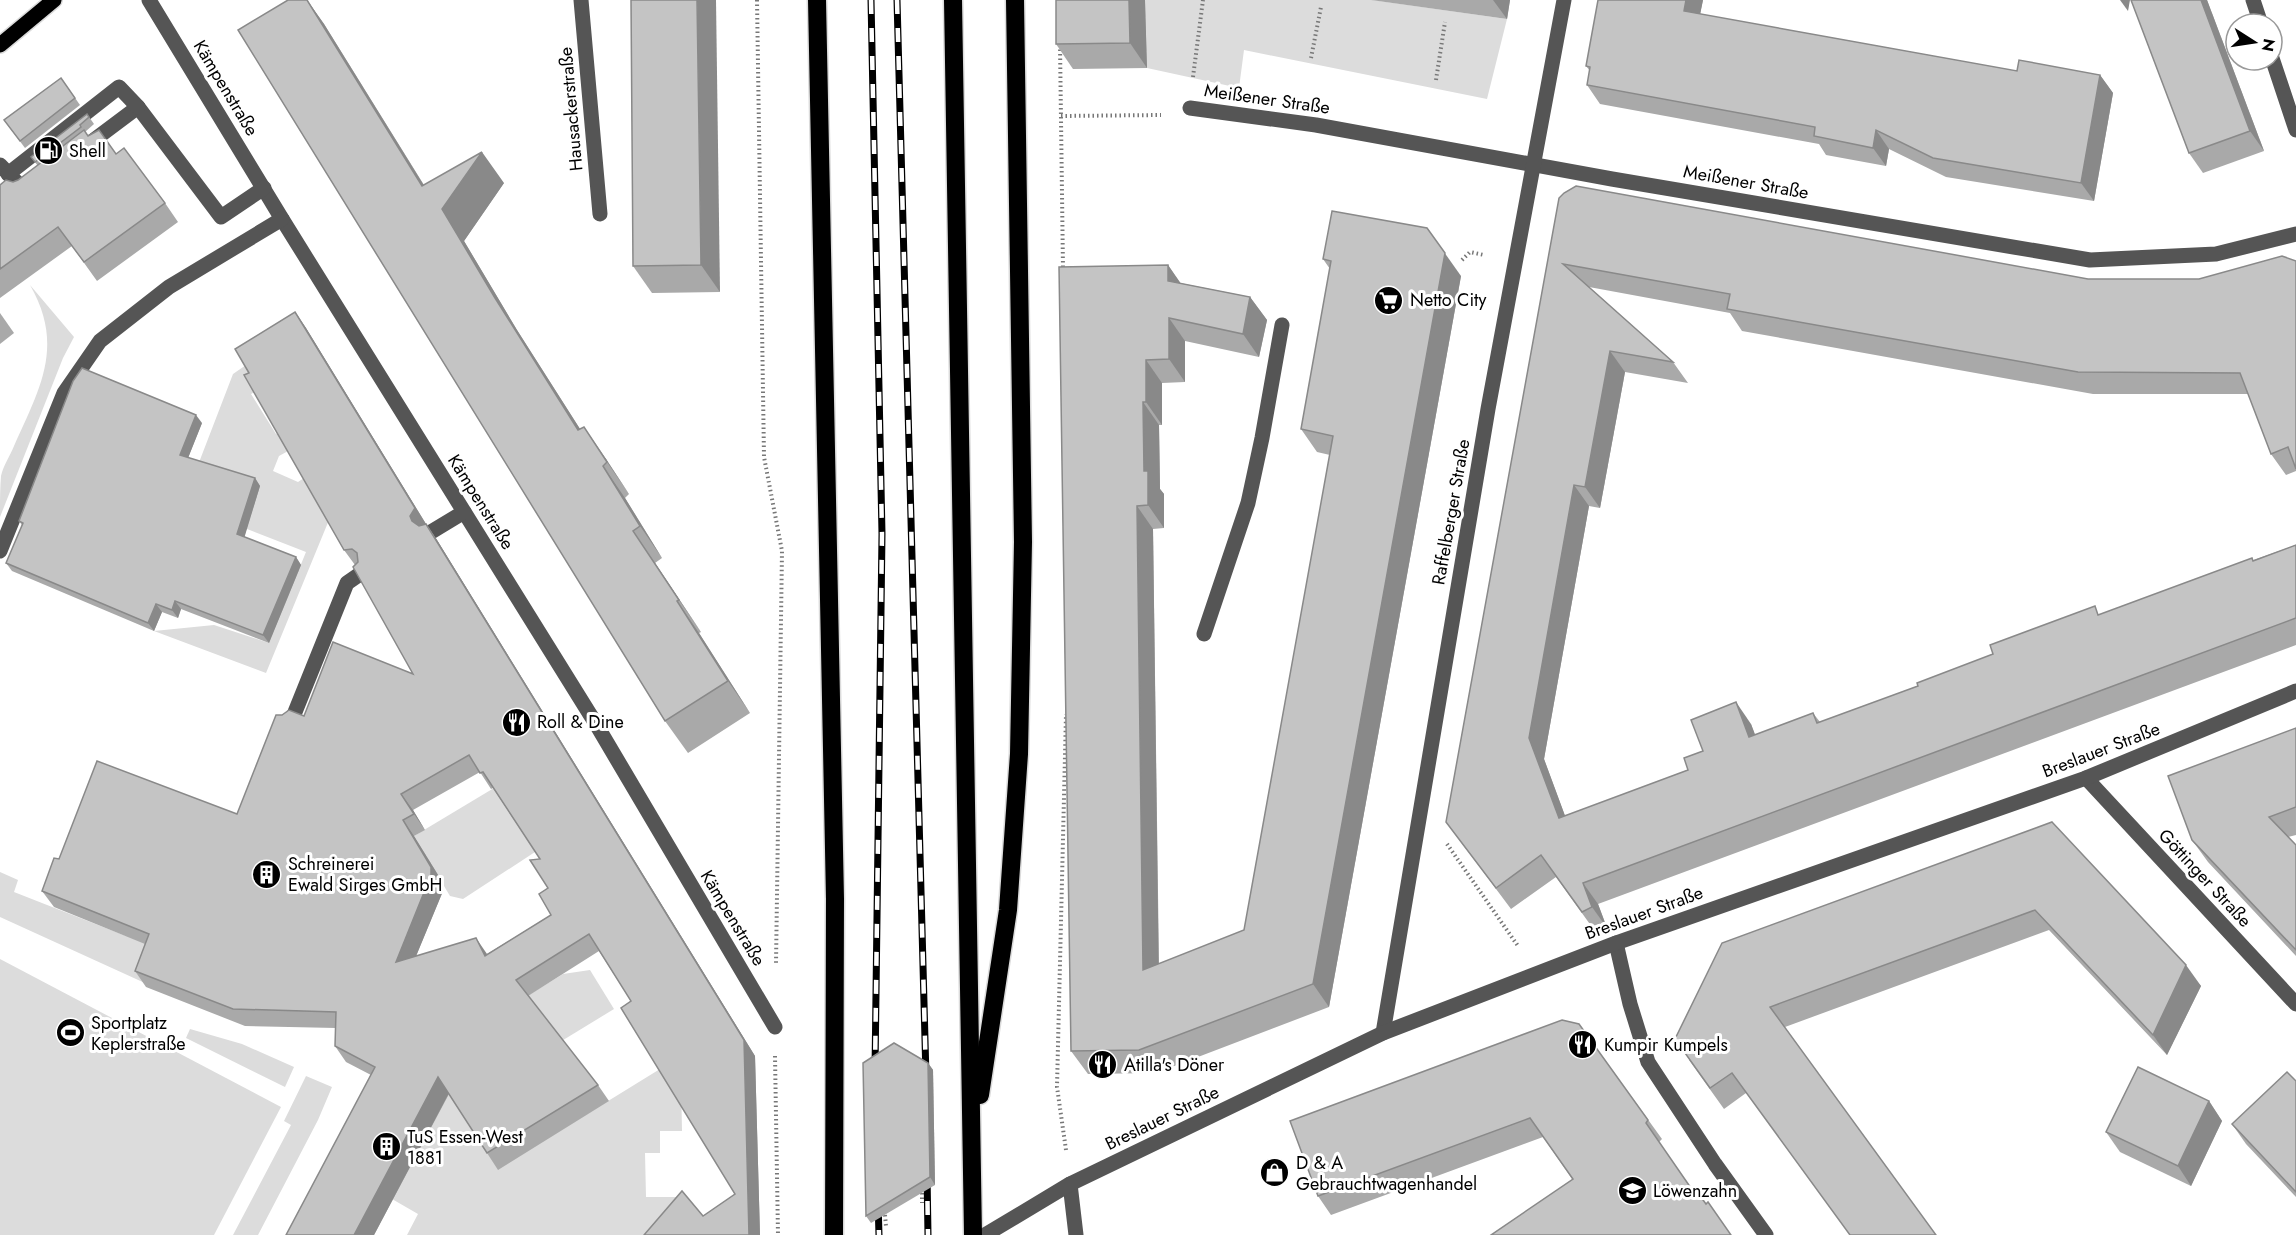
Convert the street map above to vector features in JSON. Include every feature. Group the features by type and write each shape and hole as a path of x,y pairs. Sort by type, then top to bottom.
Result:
{"highway":[{"path":"817,0 835,887 834,1235"},
{"path":"953,0 974,1235"},
{"path":"972,1148 1008,910 1019,754 1023,542 1015,0"}],"main road":[{"path":"0,45 54,0"}],"street":[{"name":"Kämpenstraße","path":"149,0 282,219 596,724 775,1027"},
{"name":"Hausackerstraße","path":"581,0 600,214"},
{"name":"Raffelberger Straße","path":"1383,1033 1488,409 1564,0"},
{"path":"2277,72 2296,130"},
{"path":"44,178 26,192 4,170 119,87 138,106 221,217 264,188"},
{"path":"72,156 138,106"},
{"name":"Meißener Straße","path":"1190,108 1316,125 1534,165 2090,260 2216,254 2296,234"},
{"path":"0,551 64,393 100,341 169,287 282,219"},
{"path":"1204,634 1248,503 1263,438 1282,326"},
{"path":"431,532 464,512"},
{"path":"291,723 347,583 360,574"},
{"name":"Breslauer Straße","path":"985,1235 1070,1184 1383,1033 1616,943 2086,778 2296,691"},
{"name":"Göttinger Straße","path":"2086,778 2296,1004"},
{"path":"1616,943 1630,1004 1648,1062 1715,1164 1766,1235"},
{"path":"1070,1184 1076,1235"}],"path":[{"path":"756,0 764,456 782,550 776,969"},
{"path":"1190,108 1203,0"},
{"path":"1311,57 1320,7"},
{"path":"1436,80 1444,22"},
{"path":"1060,35 1064,269"},
{"path":"1061,116 1145,117"},
{"path":"1066,705 1057,1087 1070,1184"},
{"path":"1421,808 1538,974"},
{"path":"775,1027 778,1235"},
{"path":"922,1193 922,1203"},
{"path":"885,1215 886,1226"}],"shaded area":[{"path":"1145,0 1372,0 1507,19 1487,99 1244,50 1239,88 1147,68"},
{"path":"30,285 74,337 63,358 0,517 2,472 40,386 45,367 46,328"},
{"path":"246,365 260,389 251,394 276,434 279,432 290,450 279,456 273,471 298,482 304,478 329,520 266,673 154,631 214,625 269,643 306,552 183,504 233,374"},
{"path":"494,788 535,852 463,899 450,896 414,836"},
{"path":"0,872 18,880 14,892 126,936 154,908 147,984 0,917"},
{"name":"Sportplatz Keplerstraße","path":"0,959 281,1107 214,1235 0,1235"},
{"path":"590,970 614,1009 555,1045 527,996 563,974"},
{"path":"190,1029 242,1044 294,1067 285,1087 186,1038"},
{"path":"660,1069 681,1081 682,1131 660,1131 660,1153 645,1153 646,1197 683,1197 669,1235 407,1235 418,1214 392,1199 448,1094 498,1169"},
{"path":"306,1076 332,1087 318,1120 258,1235 233,1235 291,1125 284,1121"}],"building":[{"path":"288,0 307,0 422,186 482,152 442,209 578,430 584,427 607,462 603,466 640,526 633,531 679,600 677,601 728,681 665,721 238,30"},
{"path":"631,0 697,0 701,265 633,266"},
{"path":"1056,0 1129,0 1130,43 1056,44"},
{"path":"1598,0 1686,0 1684,11 2017,71 2019,60 2100,75 2081,183 1933,158 1876,130 1873,148 1814,136 1815,127 1587,85 1590,67 1586,66"},
{"path":"2131,0 2201,0 2224,61 2224,72 2228,72 2250,131 2189,153"},
{"path":"61,78 75,98 20,141 4,120"},
{"path":"87,114 89,117 80,125 81,127 35,162 31,157"},
{"path":"84,130 88,136 99,130 116,154 124,148 165,203 84,262 58,227 0,269 0,185 6,180 13,182 18,180"},
{"path":"1576,186 2088,279 2199,279 2282,256 2296,261 2296,469 2288,447 2271,454 2240,373 2078,372 1727,309 1730,294 1563,264 1673,362 1610,351 1585,487 1574,485 1529,738 1559,818 1688,770 1684,758 1703,751 1691,720 1736,702 1749,737 1813,713 1817,723 1918,686 1917,683 1993,654 1990,645 2095,606 2098,615 2252,558 2253,561 2296,545 2296,618 1583,883 1592,907 1582,912 1541,855 1496,888 1446,822 1559,198"},
{"path":"1332,211 1427,228 1445,253 1313,984 1139,1050 1071,1051 1059,267 1168,265 1168,281 1250,297 1243,334 1169,318 1169,359 1146,360 1146,402 1143,402 1144,471 1148,471 1148,505 1137,506 1143,970 1244,930 1333,436 1301,429 1331,261 1323,259"},
{"path":"295,312 415,508 410,516 412,521 419,526 426,524 744,1040 749,1235 644,1235 682,1191 703,1216 735,1194 621,1008 631,1001 589,934 516,980 598,1085 487,1153 438,1077 354,1235 286,1235 375,1067 335,1046 336,1012 233,1009 135,971 149,934 42,891 54,858 59,859 97,761 237,814 276,715 282,715 289,710 304,716 333,642 413,674 353,567 358,562 357,553 352,549 344,550 244,375 249,373 235,349","holes":["469,755 480,773 483,772 540,859 530,860 548,888 539,894 551,915 485,956 476,938 396,962 431,875 431,867 403,820 414,814 401,794"]},
{"path":"82,368 196,415 180,455 255,478 237,534 296,557 263,635 175,601 172,610 156,604 148,623 6,563 23,523 19,521 73,381"},
{"path":"2296,728 2296,807 2269,817 2296,845 2296,950 2192,840 2168,776"},
{"path":"2052,822 2186,965 2153,1035 2035,910 1770,1007 1936,1235 1850,1235 1732,1073 1710,1088 1675,1039 1722,943"},
{"path":"1562,1020 1579,1024 1648,1120 1646,1123 1693,1191 1695,1189 1706,1204 1708,1202 1731,1235 1491,1235 1573,1179 1530,1118 1318,1196 1290,1121"},
{"path":"894,1043 928,1063 930,1177 866,1216 863,1063"},
{"path":"2138,1067 2209,1101 2178,1166 2106,1132"},
{"path":"2287,1072 2296,1081 2296,1192 2232,1124"}],"railway":[{"path":"871,0 882,534 875,1070"},
{"path":"897,0 926,1077"},
{"path":"927,1173 928,1235"},
{"path":"878,1202 879,1235"}],"place":[{"name":"Shell","path":"48,151"},
{"name":"Netto City","path":"1389,300"},
{"name":"Roll & Dine","path":"516,722"},
{"name":"Schreinerei Ewald Sirges GmbH","path":"267,874"},
{"name":"Sportplatz Keplerstraße","path":"70,1033"},
{"name":"Kumpir Kumpels","path":"1583,1045"},
{"name":"Atilla's Döner","path":"1103,1065"},
{"name":"TuS Essen-West 1881","path":"386,1147"},
{"name":"D & A Gebrauchtwagenhandel","path":"1275,1173"},
{"name":"Löwenzahn","path":"1632,1191"}]}
